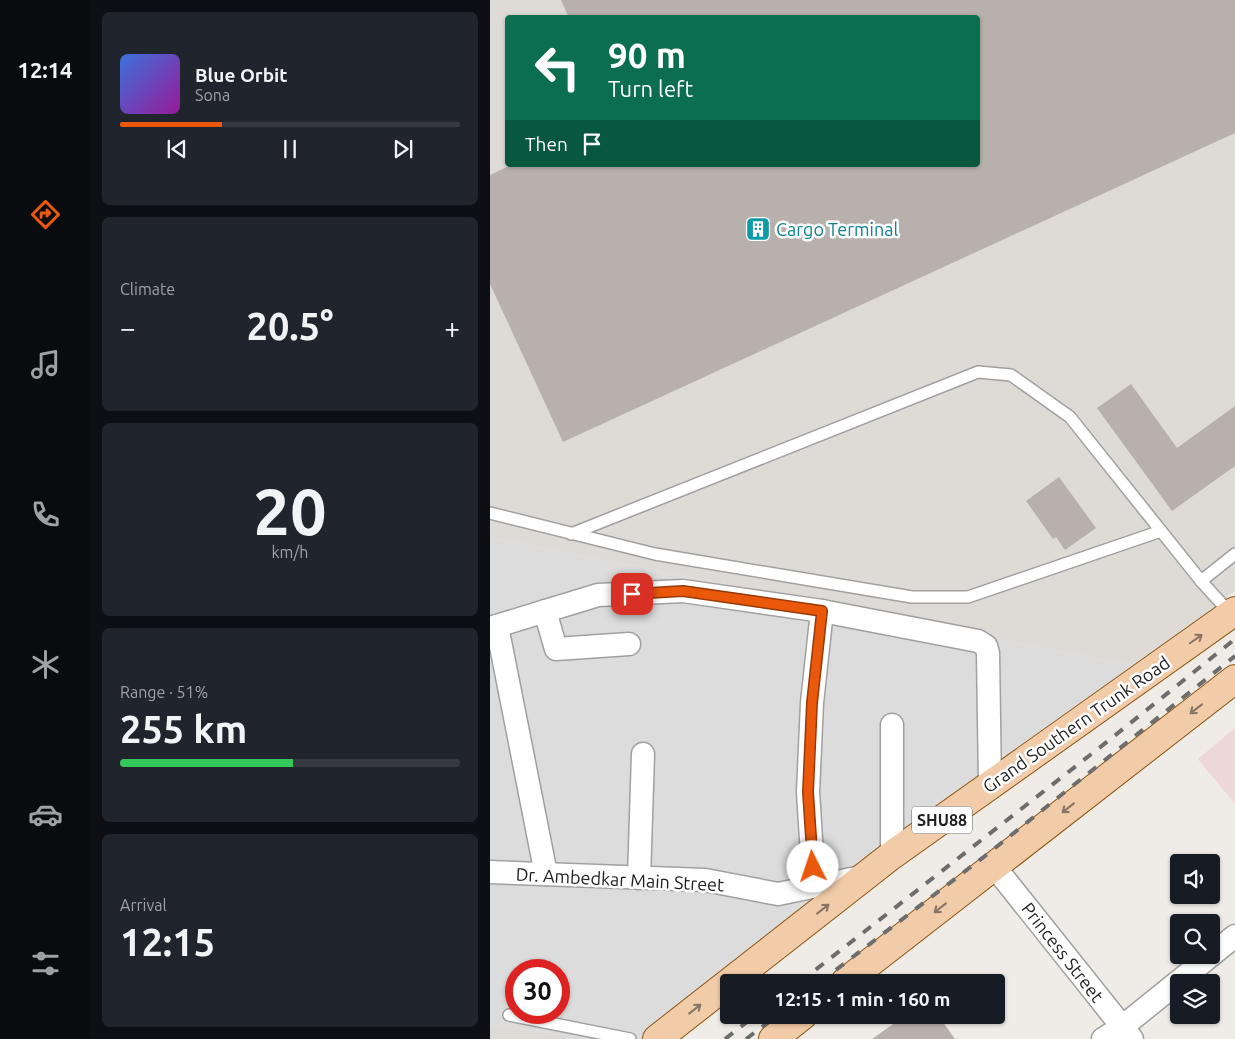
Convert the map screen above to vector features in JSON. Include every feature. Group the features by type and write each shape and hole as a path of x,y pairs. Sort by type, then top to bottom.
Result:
{"main road":[{"name":"Grand Southern Trunk Road","path":"657,1039 892,855 1233,613"},
{"path":"855,974 1235,679"},
{"path":"780,1037 794,1024"}],"street":[{"path":"546,874 494,627 598,596 683,591 822,611 983,642 988,653 990,785"},
{"path":"545,611 556,649 629,644"},
{"path":"814,886 808,792 812,703 822,611"},
{"path":"892,725 892,855"},
{"path":"638,878 643,754"},
{"name":"Princess Street","path":"994,866 1127,1033"},
{"name":"Dr. Ambedkar Main Street","path":"490,872 706,880 778,894 867,876"},
{"path":"1103,1039 1127,1033 1235,936"}],"lane":[{"path":"571,534 978,372 1010,375 1070,417 1201,581 1233,613"},
{"path":"490,513 655,554 902,595 968,597 1161,531"},
{"path":"1201,581 1235,554"},
{"path":"554,1024 630,1039"}],"shaded area":[{"path":"490,0 1235,0 1235,591 1140,667 490,537"},
{"path":"490,537 1140,667 729,974 720,974 720,981 642,1039 589,1039 490,1025"},
{"path":"1235,728 1235,804 1198,759"},
{"path":"490,1025 589,1039 490,1039"}],"building":[{"name":"Cargo Terminal","path":"561,0 1235,0 1235,133 563,442 490,284 490,175 507,167 980,167 980,15 568,15"},
{"path":"1131,384 1177,448 1235,406 1235,466 1172,511 1097,408"},
{"path":"1059,477 1096,528 1065,550 1056,537 1053,539 1026,501"},
{"path":"893,1024 944,1024 955,1039 872,1039"}],"railway":[{"path":"810,974 1235,639"},
{"path":"830,974 985,856 1235,656"},
{"path":"725,1039 744,1024"},
{"path":"746,1039 766,1024"}],"place":[{"name":"Cargo Terminal","path":"758,229"}],"route":[{"path":"632,594 683,591 822,611 812,703 808,792 813,867"}]}
